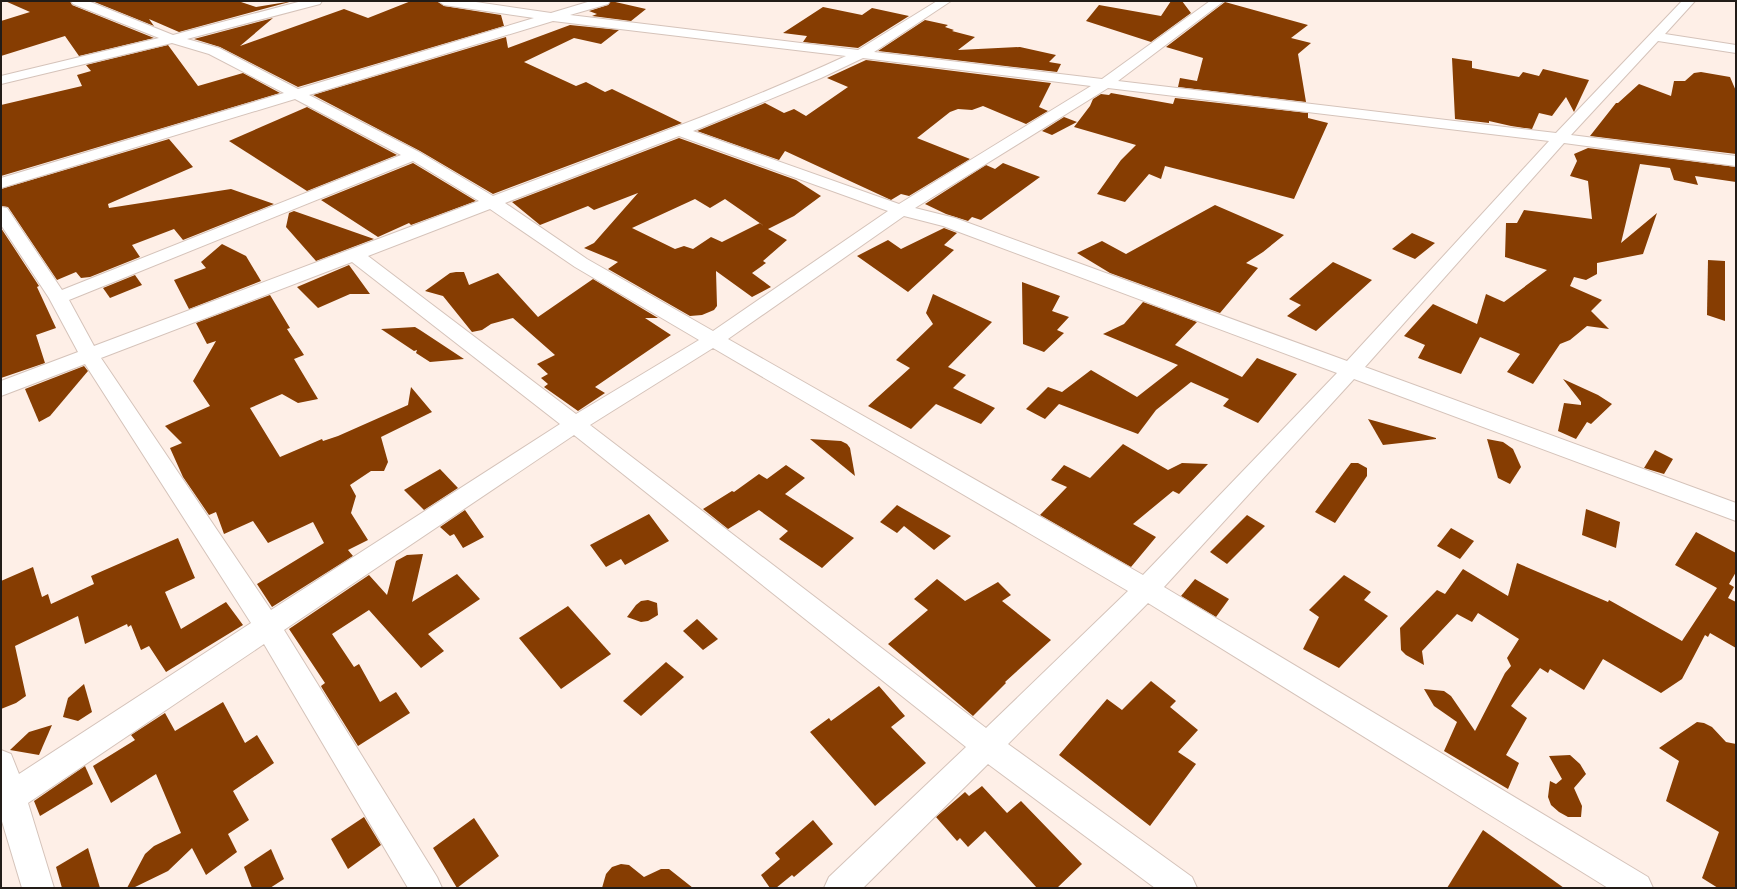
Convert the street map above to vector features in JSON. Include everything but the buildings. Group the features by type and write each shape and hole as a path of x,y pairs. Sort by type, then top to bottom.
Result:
{"street":[{"path":"77,1 172,39 214,51 414,155 493,203 581,263 1146,589 1637,888"},
{"path":"1,80 172,39 316,1"},
{"path":"444,1 553,17 859,55 1560,138 1736,161"},
{"path":"1,184 604,1"},
{"path":"1,389 493,203 679,131 816,75 859,55 945,1"},
{"path":"5,800 268,628 575,424 714,339 902,210 1104,84 1218,1"},
{"path":"840,888 1146,589 1351,370 1560,138 1689,1"},
{"path":"1656,37 1736,49"},
{"path":"679,131 902,210 950,222 1736,512"},
{"path":"58,298 414,155"},
{"path":"1,212 58,298 89,355 268,628 426,888"},
{"path":"355,255 575,424 987,746 1181,888"},
{"path":"1,764 5,800 38,888"}]}
